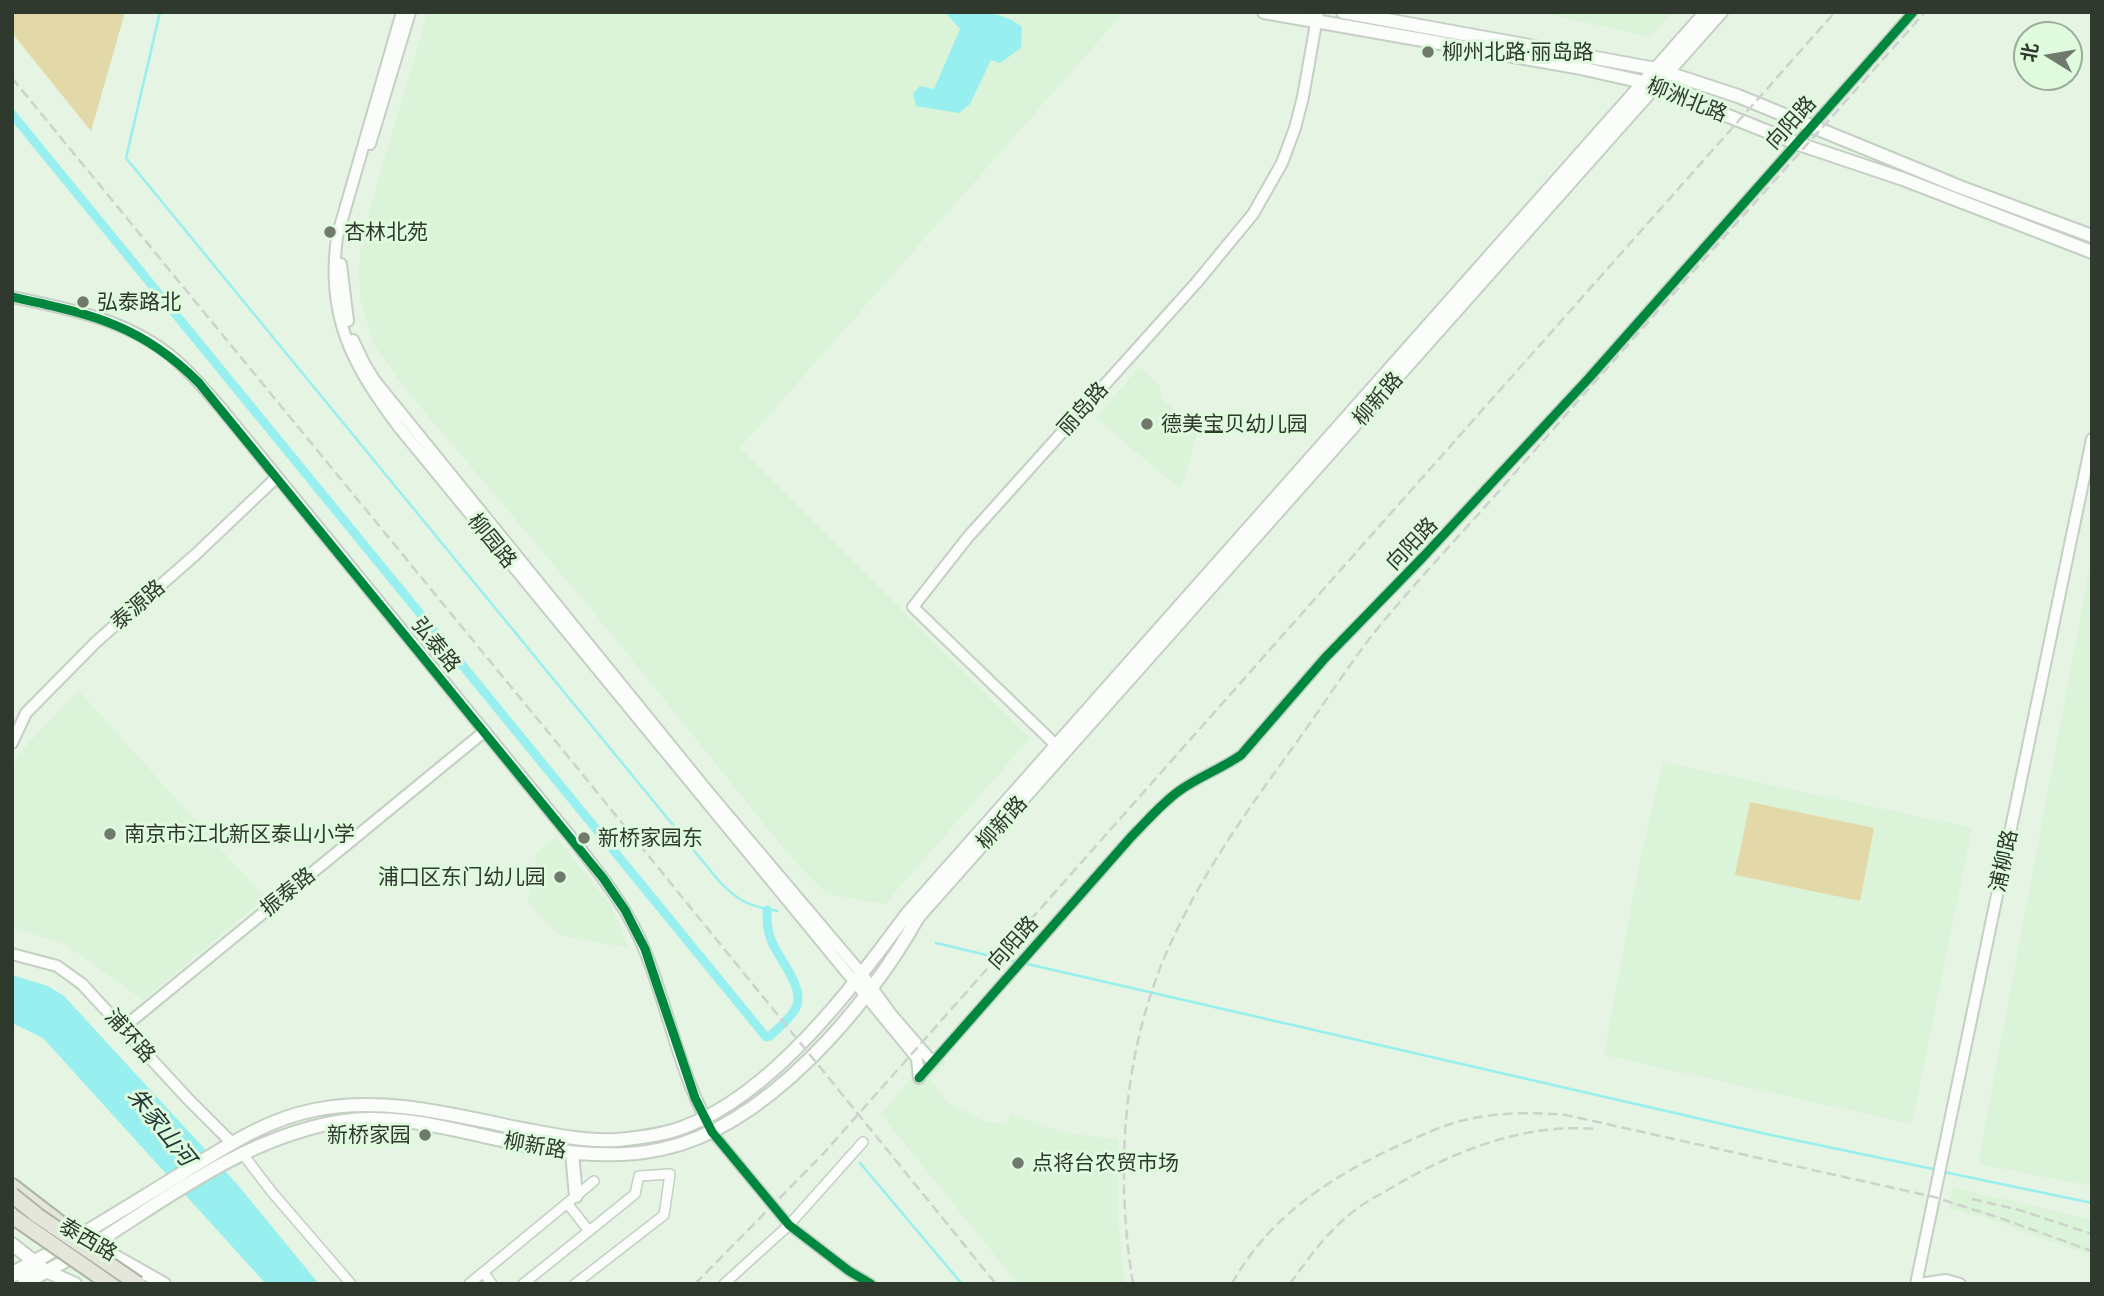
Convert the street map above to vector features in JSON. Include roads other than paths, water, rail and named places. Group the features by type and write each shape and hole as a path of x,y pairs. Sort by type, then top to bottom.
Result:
{"highway":[{"path":"12,1186 60,1223"},
{"path":"12,1196 138,1284"},
{"path":"12,1216 110,1284"}],"main road":[{"name":"柳洲北路","path":"1264,12 1318,17 1576,66 1648,84 1796,143 1903,179 2092,252"},
{"name":"柳洲北路","path":"1343,12 1662,71 1738,96 1948,183 2092,236"},
{"name":"柳新路","path":"1662,71 1706,12"},
{"name":"柳新路","path":"12,1274 171,1187 279,1136 314,1126 376,1119 413,1123 572,1153 608,1155 651,1151 685,1143 712,1132 751,1108 787,1080 836,1031 898,953 918,917 1060,749 1648,84 1721,12"},
{"name":"柳新路","path":"24,1284 94,1244 232,1143 284,1117 357,1104 406,1107 590,1140 651,1135 684,1127 704,1117 735,1100 764,1078 794,1049 859,978 907,914 1060,749"},
{"path":"571,1200 572,1153"},
{"name":"泰西路","path":"12,1196 164,1284"},
{"path":"12,1244 46,1271 75,1284"}],"street":[{"name":"柳园路","path":"402,12 337,237 334,269 337,304 343,332 355,362 369,387 398,426 859,978"},
{"name":"柳园路","path":"410,12 344,234 341,270 343,291 351,334 358,351 375,381 859,978"},
{"name":"向阳路","path":"919,1079 1004,980 1160,808 1180,791 1241,755 1325,658 1432,548 1589,378 1913,12"},
{"name":"丽岛路","path":"1060,749 913,607 968,537 1197,282 1253,214 1282,163 1294,128 1303,97 1318,17"},
{"name":"弘泰路","path":"12,296 77,310 111,321 166,352 199,383 579,847 625,910 645,949 695,1098 712,1132"},
{"name":"浦柳路","path":"1917,1284 2092,439"},
{"name":"泰源路","path":"12,743 26,713 96,642 195,555 276,478"},
{"name":"振泰路","path":"124,1027 485,731"},
{"name":"浦环路","path":"12,954 45,962 69,973 124,1027 172,1082 232,1143"},
{"path":"859,978 917,1058 919,1079"},
{"path":"869,992 929,1058 934,1060"},
{"path":"712,1132 789,1225 849,1271 871,1284"},
{"path":"724,1284 789,1225 863,1142"},
{"path":"242,1153 351,1284"},
{"path":"523,1284 635,1194 639,1176 670,1174 664,1215 575,1284"},
{"path":"469,1284 594,1181"},
{"path":"571,1200 589,1231"},
{"path":"12,1274 46,1271"},
{"path":"483,1272 492,1284"},
{"path":"1917,1284 1947,1280 1961,1284"}],"water":[{"path":"945,12 995,14 1022,27 1021,48 1000,63 991,60 970,104 959,113 916,106 913,94 920,86 934,89 960,29"},
{"name":"朱家山河","path":"12,975 48,986 64,996 237,1184 319,1284 266,1284 43,1038 12,1023"}],"waterway":[{"path":"160,12 126,158 719,881 745,902 777,911"},
{"path":"12,114 766,1037 791,1015 798,1000 795,983 770,938 767,910"},
{"path":"936,943 1016,962"},
{"path":"1023,963 1766,1134 1938,1170"},
{"path":"860,1163 962,1284"},
{"path":"1944,1172 2092,1203"}],"railway":[{"path":"695,1284 823,1154 1835,12"},
{"path":"1133,1284 1127,1240 1124,1150 1134,1061 1157,975 1187,910 1214,862 1358,654 1412,587 1925,12"},
{"path":"12,78 996,1284"},
{"path":"1232,1284 1266,1236 1287,1215 1333,1180 1358,1166 1384,1152 1455,1123 1487,1116 1540,1113 1566,1115 1934,1197 2092,1251"},
{"path":"1290,1284 1319,1245 1358,1208 1435,1164 1486,1143 1513,1136 1567,1128 1595,1129"},
{"path":"1972,1199 2019,1210 2092,1234"}],"place":[{"name":"柳州北路·丽岛路","path":"1428,52"},
{"name":"杏林北苑","path":"330,232"},
{"name":"弘泰路北","path":"83,302"},
{"name":"德美宝贝幼儿园","path":"1147,424"},
{"name":"南京市江北新区泰山小学","path":"110,834"},
{"name":"新桥家园东","path":"584,838"},
{"name":"浦口区东门幼儿园","path":"560,877"},
{"name":"新桥家园","path":"425,1135"},
{"name":"点将台农贸市场","path":"1018,1163"}]}
